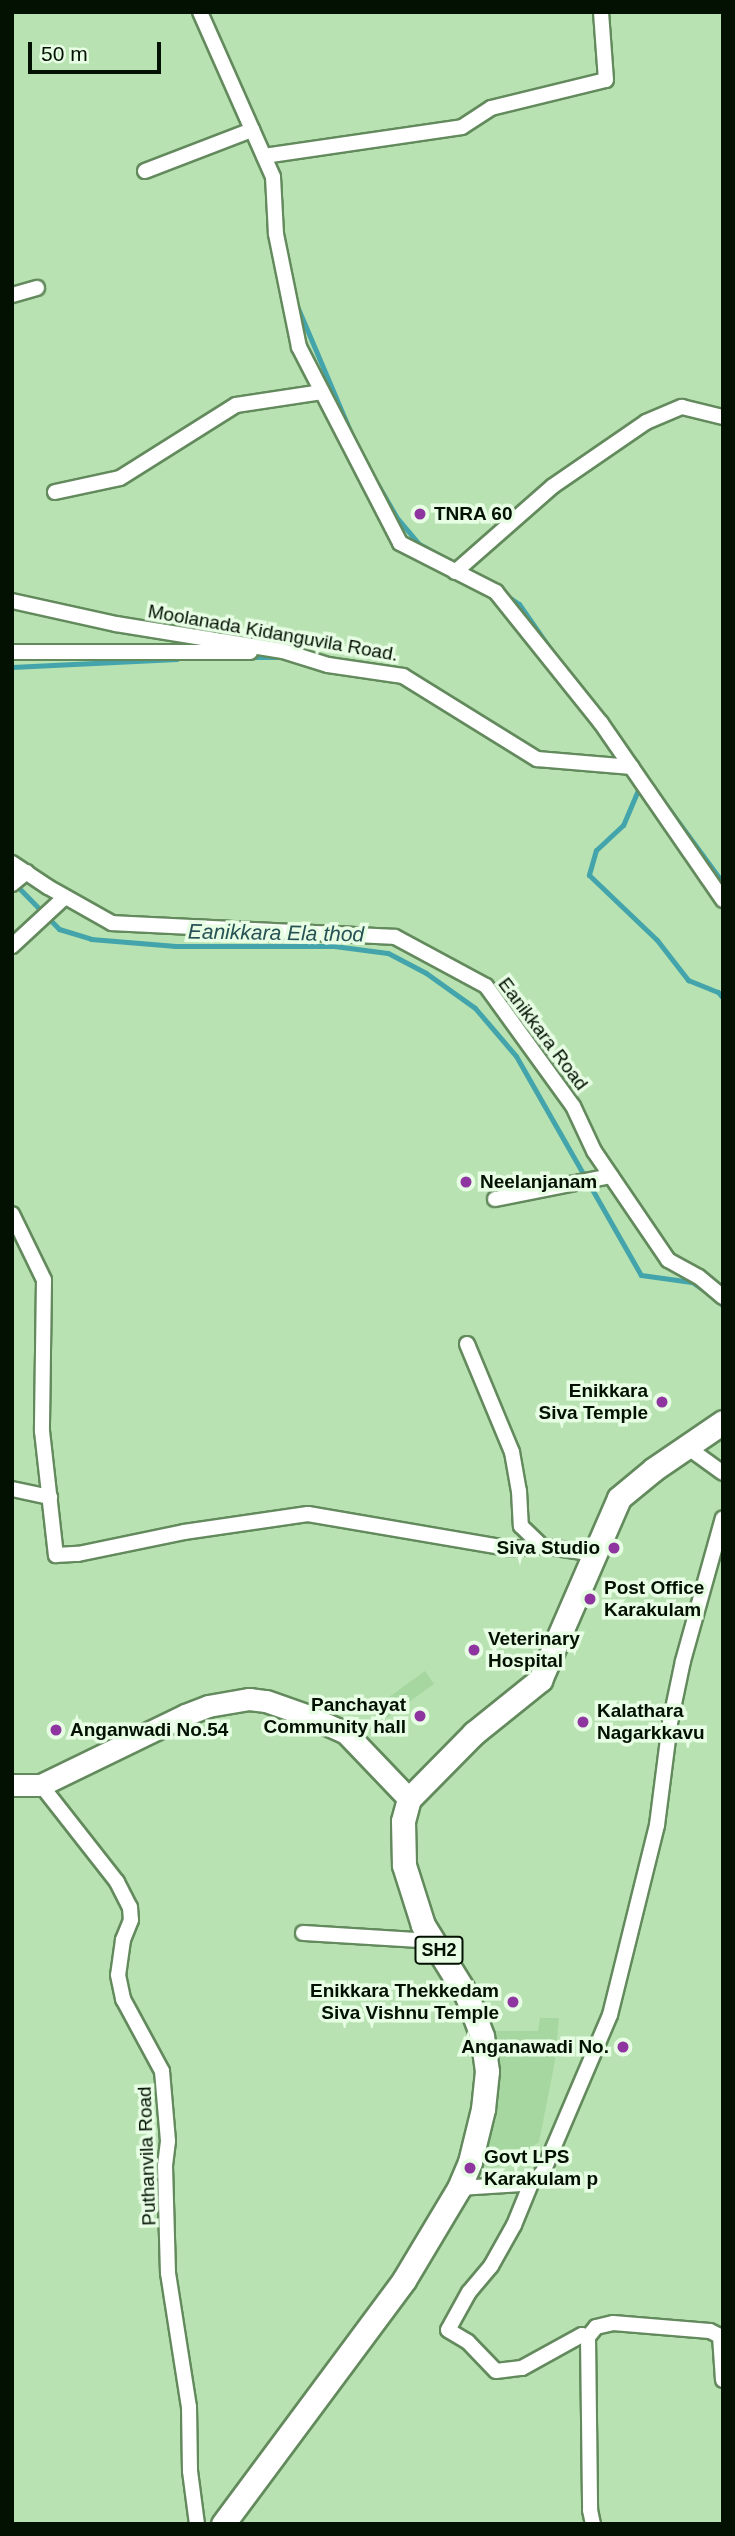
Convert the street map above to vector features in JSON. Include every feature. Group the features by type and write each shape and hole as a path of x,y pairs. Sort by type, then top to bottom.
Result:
{"main road":[{"path":"409,1799 474,1734 540,1680 619,1498 723,1422"},
{"name":"SH2","path":"223,2524 404,2280 459,2188 470,2162 483,2109 487,2071 482,2036 467,1996 424,1925 404,1865 403,1821 409,1799"}],"street":[{"path":"200,12 273,177 276,234 299,348 400,543 496,592 601,723 723,900"},
{"path":"264,156 461,127 491,108 606,80 601,12"},
{"path":"145,171 253,130"},
{"path":"12,295 37,288"},
{"path":"55,492 120,478 236,405 322,392"},
{"path":"455,572 553,486 646,422 682,407 723,416"},
{"name":"Moolanada Kidanguvila Road.","path":"12,601 116,624 283,651 328,665 403,676 537,760 632,768"},
{"path":"12,652 283,651"},
{"name":"Eanikkara Road","path":"12,863 112,923 395,937 486,986 573,1106 594,1151 668,1260 699,1277 723,1297"},
{"path":"12,884 27,872"},
{"path":"12,946 65,897"},
{"path":"495,1199 611,1176"},
{"path":"12,1214 44,1280 42,1431 56,1555 184,1532 308,1514 512,1549 542,1546 594,1554"},
{"path":"467,1343 512,1452 519,1491 521,1526 542,1546"},
{"path":"687,1447 723,1473"},
{"path":"12,1489 50,1497"},
{"path":"588,2337 582,2335 522,2368 496,2371 468,2342 448,2330 469,2292 491,2266 509,2235 532,2181 544,2172 610,2015 657,1825 670,1724 683,1661 723,1518"},
{"path":"12,1785 41,1785 186,1715 208,1706 249,1699 266,1701 306,1715 346,1733 409,1799"},
{"name":"Puthanvila Road","path":"41,1785 117,1882 130,1907 131,1920 122,1940 118,1975 123,1999 162,2071 168,2141 165,2166 169,2273 189,2407 190,2471 197,2524"},
{"path":"303,1933 433,1941"},
{"path":"459,2188 532,2181"},
{"path":"593,2524 590,2510 588,2337 596,2327 613,2323 710,2331 720,2336 723,2380"}],"shaded area":[{"path":"425,1671 434,1684 387,1718 378,1705"},
{"path":"540,2018 559,2018 555,2061 539,2142 506,2164 492,2168 473,2163 490,2031 538,2031"}],"waterway":[{"path":"297,306 351,433"},
{"path":"378,485 398,519 419,544 448,560"},
{"path":"504,594 519,604 553,653"},
{"path":"250,657 278,657"},
{"path":"12,667 177,659"},
{"path":"644,775 723,883"},
{"path":"637,782 638,790 623,825 596,850 589,875 657,940 688,980 718,992 723,998"},
{"name":"Eanikkara Ela thod","path":"15,884 59,929 91,939 176,946 334,946 388,953 426,973 475,1008 516,1056 641,1275 692,1282 707,1292"},
{"name":"Eanikkara Ela thod","path":"715,1298 723,1306"}],"place":[{"name":"TNRA 60","path":"420,514"},
{"name":"Neelanjanam","path":"466,1182"},
{"name":"Enikkara Siva Temple","path":"662,1402"},
{"name":"Siva Studio","path":"614,1548"},
{"name":"Post Office Karakulam","path":"590,1599"},
{"name":"Veterinary Hospital","path":"474,1650"},
{"name":"Panchayat Community hall","path":"420,1716"},
{"name":"Kalathara Nagarkkavu","path":"583,1722"},
{"name":"Anganwadi No.54","path":"56,1730"},
{"name":"Enikkara Thekkedam Siva Vishnu Temple","path":"513,2002"},
{"name":"Anganawadi No.","path":"623,2047"},
{"name":"Govt LPS Karakulam p","path":"470,2168"}]}
